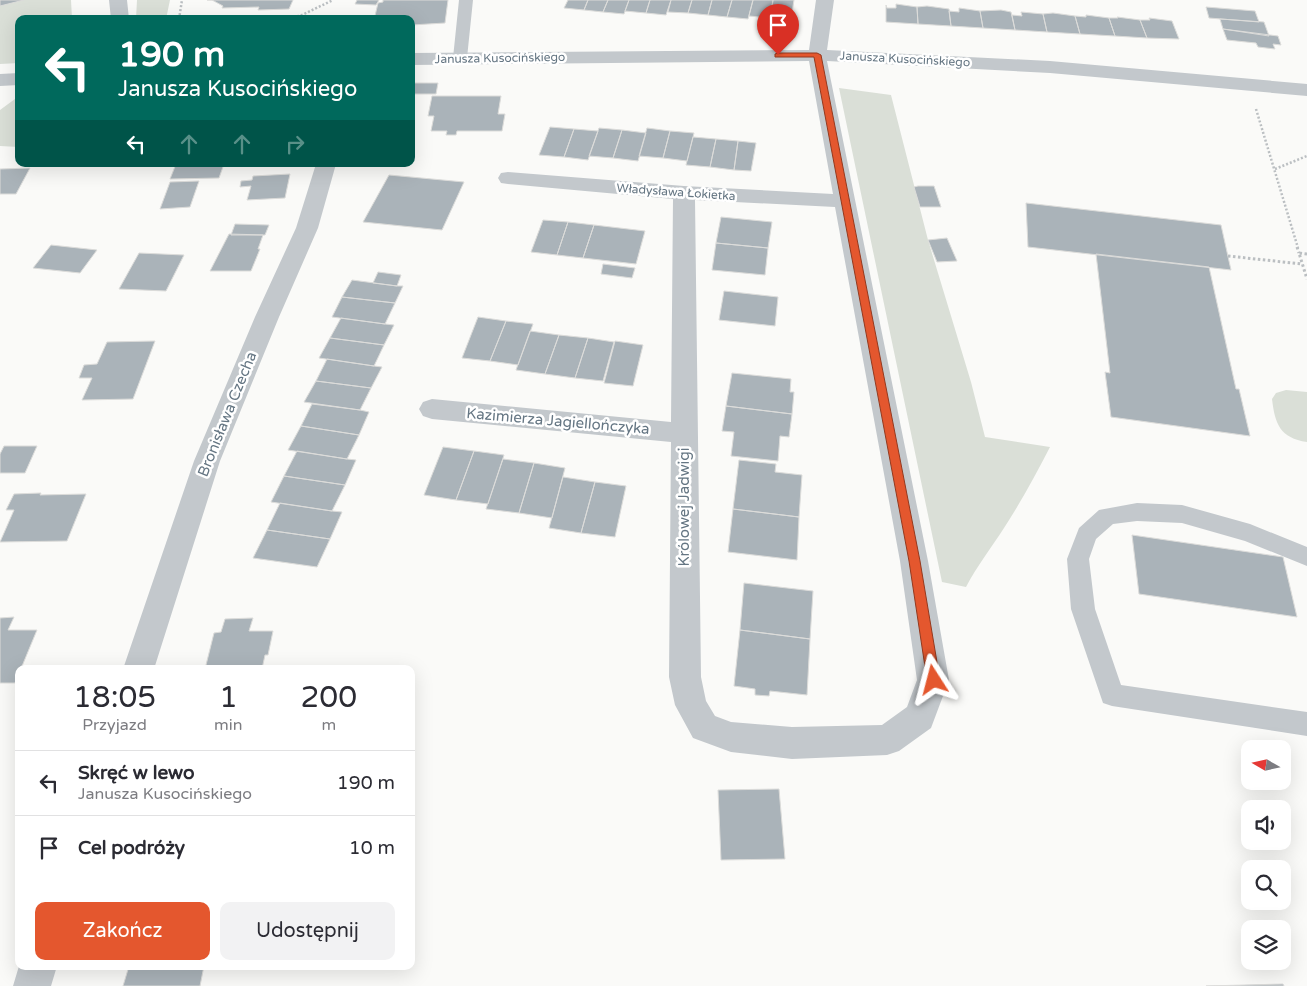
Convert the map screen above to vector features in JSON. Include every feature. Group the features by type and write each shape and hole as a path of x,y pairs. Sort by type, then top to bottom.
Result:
{"street":[{"path":"118,0 120,15"},
{"name":"Królowej Jadwigi","path":"684,193 685,677 691,705 704,727 730,737 792,743 887,740 920,716 934,680 914,561 817,55 825,0"},
{"name":"Janusza Kusocińskiego","path":"415,59 817,55 1050,67 1307,90"},
{"path":"0,80 15,79"},
{"name":"Bronisława Czecha","path":"139,665 207,461 307,228 325,167"},
{"name":"Władysława Łokietka","path":"508,178 684,193 845,201"},
{"name":"Kazimierza Jagiellończyka","path":"432,409 683,433"},
{"path":"32,986 37,970"}],"lane":[{"path":"460,58 466,0"},
{"path":"1307,557 1250,533 1182,514 1137,512 1107,516 1087,534 1078,559 1082,609 1112,695 1307,724"}],"path":[{"path":"180,15 182,0"},
{"path":"302,15 334,0"},
{"path":"1254,103 1307,279"},
{"path":"1275,169 1307,156"},
{"path":"1299,253 1307,254"},
{"path":"1228,256 1302,264"}],"shaded area":[{"path":"9,0 71,0 72,15 15,15 15,63 0,64 0,2"},
{"path":"137,0 170,0 167,15 136,15"},
{"path":"839,88 891,95 928,240 971,382 985,437 1050,447 1004,528 979,564 966,587 942,582"},
{"path":"15,99 15,147 0,146 0,110"},
{"path":"1286,390 1307,392 1307,442 1291,437 1277,423 1272,399 1276,393"}],"building":[{"path":"0,0 24,0 0,6"},
{"path":"212,0 293,0 289,9 258,10 259,7 222,8 223,6"},
{"path":"357,0 379,0 376,5 355,4"},
{"path":"383,0 448,0 445,23 415,25 415,15 375,15 378,3 383,2"},
{"path":"568,0 588,0 584,10 564,8"},
{"path":"588,0 608,0 603,12 584,10"},
{"path":"608,0 629,0 624,14 603,12"},
{"path":"629,0 650,0 646,13 625,11"},
{"path":"650,0 671,0 666,15 646,13"},
{"path":"671,0 692,0 688,13 668,12"},
{"path":"692,0 712,0 708,15 688,13"},
{"path":"712,0 732,0 727,17 708,15"},
{"path":"732,0 753,0 748,19 727,17"},
{"path":"753,0 773,0 770,18 749,16"},
{"path":"773,0 794,0 791,19 770,18"},
{"path":"896,4 917,7 918,24 886,22 886,5 887,8 896,8"},
{"path":"927,6 949,9 951,26 918,24 917,7"},
{"path":"1206,7 1255,11 1259,22 1209,18"},
{"path":"959,8 980,11 983,28 951,26 949,11 959,12"},
{"path":"1001,10 1011,12 1015,30 983,28 980,11"},
{"path":"1021,12 1043,14 1047,32 1015,30 1012,15 1022,16"},
{"path":"1053,13 1075,16 1080,34 1047,32 1043,14"},
{"path":"1086,15 1109,18 1115,36 1080,34 1075,16 1086,17"},
{"path":"1117,17 1140,20 1147,38 1115,36 1109,18"},
{"path":"1149,18 1172,21 1179,39 1147,38 1140,20 1150,20"},
{"path":"1220,19 1264,22 1269,36 1223,29"},
{"path":"1223,29 1278,36 1281,45 1273,44 1275,49 1258,47 1256,43 1227,40"},
{"path":"415,83 438,83 436,94 415,94"},
{"path":"432,96 501,96 498,114 505,114 502,131 457,131 456,135 446,135 447,131 431,131 434,116 428,116"},
{"path":"550,127 574,129 564,157 539,155"},
{"path":"599,128 622,130 613,158 589,156"},
{"path":"647,128 670,131 663,158 639,156"},
{"path":"574,129 598,131 588,160 564,157"},
{"path":"622,130 646,133 638,161 613,158"},
{"path":"670,131 694,133 687,161 663,158"},
{"path":"693,137 716,139 710,167 686,165"},
{"path":"716,139 738,141 734,170 710,167"},
{"path":"738,141 756,143 751,171 734,170"},
{"path":"175,167 223,167 219,178 170,179"},
{"path":"30,168 16,194 0,194 0,169"},
{"path":"290,174 285,198 247,200 251,186 240,187 241,181 252,180 253,176"},
{"path":"389,175 464,182 442,230 363,222"},
{"path":"199,181 190,207 160,209 170,182"},
{"path":"934,186 941,207 920,207 914,187"},
{"path":"1026,203 1221,225 1231,270 1028,247"},
{"path":"721,217 772,222 768,248 716,243"},
{"path":"543,220 568,222 557,255 531,252"},
{"path":"568,222 594,225 583,258 557,255"},
{"path":"235,224 269,225 265,235 231,235"},
{"path":"594,225 645,231 636,264 583,258"},
{"path":"229,234 263,235 258,249 260,249 251,271 210,271"},
{"path":"947,238 957,261 937,262 928,240"},
{"path":"716,243 768,248 765,275 712,270"},
{"path":"51,245 97,250 80,273 33,268"},
{"path":"139,253 184,255 166,291 119,289"},
{"path":"1096,254 1209,267 1236,389 1239,389 1250,436 1111,417 1105,372 1110,373"},
{"path":"603,264 635,268 632,278 601,274"},
{"path":"378,272 401,275 397,286 373,283"},
{"path":"352,280 403,286 395,303 342,297"},
{"path":"724,291 778,297 775,326 719,320"},
{"path":"342,297 395,303 385,324 332,317"},
{"path":"478,317 506,321 490,361 462,358"},
{"path":"341,318 394,325 384,345 330,338"},
{"path":"506,321 533,324 518,365 490,361"},
{"path":"530,331 559,335 545,374 516,370"},
{"path":"559,335 588,338 575,378 545,374"},
{"path":"330,338 384,345 374,366 319,358"},
{"path":"588,338 614,342 603,381 575,378"},
{"path":"155,341 133,399 82,400 92,378 79,378 84,365 97,364 107,342"},
{"path":"615,341 643,345 633,386 604,383"},
{"path":"327,359 382,367 371,388 316,381"},
{"path":"732,373 791,379 790,392 794,392 792,414 726,406"},
{"path":"316,381 371,388 360,410 304,402"},
{"path":"312,404 369,412 359,435 301,426"},
{"path":"726,406 792,414 789,437 780,436 778,461 731,456 734,432 722,431"},
{"path":"301,426 359,435 347,459 288,450"},
{"path":"4,446 37,446 25,473 0,473 0,454"},
{"path":"443,447 474,451 456,500 424,495"},
{"path":"297,451 356,460 345,485 284,476"},
{"path":"474,451 504,455 488,504 456,500"},
{"path":"503,459 534,463 519,513 486,509"},
{"path":"739,460 776,464 775,472 802,475 799,517 733,509"},
{"path":"534,463 565,468 552,518 519,513"},
{"path":"284,476 345,485 332,511 271,502"},
{"path":"563,477 595,482 581,533 549,528"},
{"path":"595,482 626,486 615,537 581,533"},
{"path":"41,493 40,495 86,494 67,541 0,542 14,510 6,510 14,494"},
{"path":"280,503 342,512 330,539 267,530"},
{"path":"733,509 799,517 797,560 728,552"},
{"path":"267,530 330,539 317,567 253,558"},
{"path":"1132,535 1283,557 1297,617 1139,594"},
{"path":"744,583 813,591 810,639 740,630"},
{"path":"14,617 8,630 37,630 22,665 15,665 15,683 0,683 0,618"},
{"path":"253,618 249,631 273,631 268,655 265,655 263,665 206,665 214,633 221,632 225,619"},
{"path":"740,630 810,639 807,695 770,691 769,696 755,695 755,689 734,686"},
{"path":"779,789 785,859 721,860 718,790"},
{"path":"128,970 203,970 200,986 123,986"},
{"path":"1283,984 1284,986 1206,986"}],"route":[{"path":"778,55 817,55 914,561 934,680"}]}
